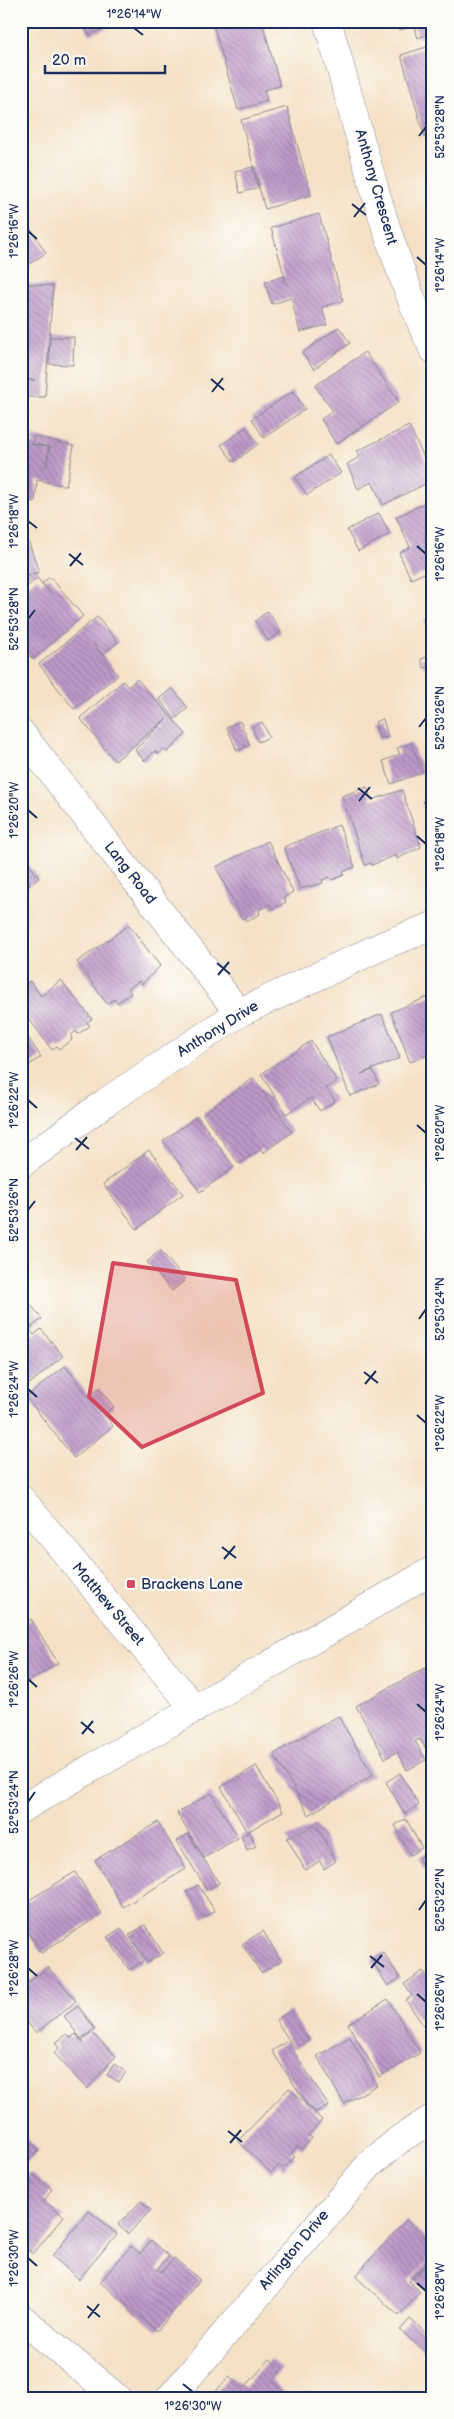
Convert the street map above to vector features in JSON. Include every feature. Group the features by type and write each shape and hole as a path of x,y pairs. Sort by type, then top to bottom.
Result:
{"street":[{"name":"Anthony Crescent","path":"327,21 384,217 418,317 433,349"},
{"name":"Lang Road","path":"21,733 239,1013"},
{"name":"Anthony Drive","path":"21,1164 106,1102 239,1013 384,945 433,926"},
{"name":"Matthew Street","path":"21,1499 195,1709"},
{"path":"21,1809 433,1570"},
{"name":"Arlington Drive","path":"170,2398 370,2164 400,2139 433,2118"},
{"path":"21,2318 117,2398"}],"highlighted area":[{"path":"113,1263 236,1280 263,1393 142,1447 89,1397"}],"building":[{"path":"83,21 123,21 89,35"},
{"path":"212,21 262,21 280,86 264,90 267,101 238,110"},
{"path":"396,21 433,21 433,32 418,38 414,26 399,30"},
{"path":"433,45 433,135 425,138 401,55"},
{"path":"287,107 311,195 265,209 241,120"},
{"path":"253,167 258,188 240,193 235,171"},
{"path":"21,214 46,253 21,269"},
{"path":"319,214 343,301 322,307 327,325 300,332 291,298 272,304 265,282 284,276 287,285 271,228"},
{"path":"21,283 53,286 45,397 21,397 21,380 35,380 21,379"},
{"path":"339,327 350,343 314,369 302,353"},
{"path":"50,337 74,337 73,365 49,364"},
{"path":"365,352 399,402 336,444 321,419 333,411 315,386"},
{"path":"293,391 305,409 264,438 252,419"},
{"path":"409,426 433,476 433,480 383,505 372,482 358,489 347,464 360,457 357,451"},
{"path":"246,427 258,444 234,462 221,445"},
{"path":"34,436 74,446 66,486 37,480 35,502 21,500 21,443 49,447 46,468 50,447 32,444"},
{"path":"329,455 341,473 307,495 295,477"},
{"path":"433,499 433,569 411,579 399,553 410,547 396,517"},
{"path":"379,513 390,534 358,551 347,530"},
{"path":"21,520 39,572 21,578"},
{"path":"50,577 83,616 33,659 21,646 21,592 37,578 52,595 42,583"},
{"path":"268,611 281,632 268,641 255,621"},
{"path":"97,617 118,642 103,655 93,644 118,675 74,709 39,664"},
{"path":"433,617 433,642 424,620"},
{"path":"433,655 433,665 424,668 421,659"},
{"path":"137,679 186,734 167,752 164,749 158,754 155,751 145,761 135,750 166,719 115,761 80,718 123,681 128,687"},
{"path":"172,688 188,708 175,719 159,699"},
{"path":"383,719 388,737 379,739 375,722"},
{"path":"240,721 250,745 237,751 227,727"},
{"path":"262,722 269,737 258,742 252,727"},
{"path":"411,743 423,772 391,784 383,761 400,754 397,748"},
{"path":"367,787 371,800 402,790 421,847 397,859 396,855 372,865 371,863 365,865 342,796"},
{"path":"433,797 433,827 432,827 423,800"},
{"path":"339,825 355,867 343,872 344,875 332,880 330,877 322,880 323,883 300,889 284,847"},
{"path":"268,841 293,892 284,897 286,902 272,909 270,904 259,910 260,914 247,921 245,917 242,919 216,867"},
{"path":"21,853 39,878 21,891"},
{"path":"129,925 160,966 142,984 139,981 128,989 131,993 117,1003 114,999 107,1004 77,962"},
{"path":"61,980 92,1019 87,1022 90,1026 78,1034 76,1031 71,1035 72,1040 59,1049 57,1046 52,1050 21,1008 21,988 30,981 41,996"},
{"path":"433,995 433,1053 410,1062 391,1012"},
{"path":"382,1014 400,1058 361,1074 373,1070 379,1084 350,1096 327,1037"},
{"path":"21,1027 41,1057 21,1070"},
{"path":"311,1041 337,1081 326,1088 335,1101 320,1111 311,1098 286,1114 261,1074"},
{"path":"253,1078 292,1132 263,1153 261,1149 239,1164 203,1114"},
{"path":"197,1116 234,1167 200,1192 163,1141"},
{"path":"149,1150 183,1194 137,1229 103,1184"},
{"path":"160,1250 185,1280 172,1291 147,1262"},
{"path":"24,1296 42,1319 29,1329 34,1335 41,1329 63,1356 21,1391 21,1298"},
{"path":"65,1366 89,1396 99,1388 114,1407 105,1414 91,1398 113,1426 74,1458 26,1397"},
{"path":"31,1619 58,1663 21,1686 21,1626"},
{"path":"425,1668 433,1681 433,1761 420,1739 415,1741 426,1760 407,1770 397,1752 385,1758 356,1706"},
{"path":"338,1716 373,1775 309,1815 274,1754"},
{"path":"256,1766 283,1811 247,1832 221,1787"},
{"path":"400,1773 419,1805 405,1814 386,1782"},
{"path":"211,1793 238,1838 204,1858 177,1813"},
{"path":"406,1819 422,1848 410,1855 395,1825"},
{"path":"158,1822 186,1869 123,1907 95,1860"},
{"path":"316,1825 336,1861 324,1869 320,1861 305,1870 287,1838"},
{"path":"250,1832 256,1846 247,1850 241,1836"},
{"path":"188,1834 219,1883 207,1890 177,1841"},
{"path":"428,1852 433,1860 433,1877 430,1879 418,1858"},
{"path":"75,1872 102,1914 41,1953 21,1922 21,1905"},
{"path":"198,1885 215,1911 203,1918 186,1892"},
{"path":"145,1925 163,1953 147,1963 129,1935"},
{"path":"121,1928 143,1961 129,1970 107,1937"},
{"path":"263,1931 281,1961 261,1973 242,1944"},
{"path":"383,1952 400,1978 388,1986 371,1960"},
{"path":"48,1967 76,2001 36,2033 21,2014 21,1988"},
{"path":"423,1971 433,1983 433,2040 406,2000 412,1996 404,1984"},
{"path":"388,1999 420,2053 379,2077 348,2024"},
{"path":"78,2006 95,2029 81,2039 64,2016"},
{"path":"290,2011 309,2040 295,2049 276,2020"},
{"path":"92,2033 116,2056 87,2089 54,2053 59,2048 55,2043 67,2034 71,2038 76,2034 83,2043 82,2040"},
{"path":"350,2037 377,2085 344,2104 317,2056"},
{"path":"287,2041 329,2106 316,2112 308,2106 272,2051"},
{"path":"114,2064 126,2072 119,2082 107,2075"},
{"path":"289,2088 322,2120 308,2135 312,2138 302,2149 298,2146 291,2153 295,2157 283,2169 279,2165 271,2173 238,2141"},
{"path":"22,2132 39,2151 21,2169 21,2134"},
{"path":"30,2173 52,2189 44,2201 64,2216 33,2254 21,2245 21,2184"},
{"path":"141,2201 151,2210 128,2234 118,2225"},
{"path":"89,2211 117,2234 79,2279 52,2256"},
{"path":"406,2220 433,2245 433,2255 409,2281 420,2292 399,2316 355,2276"},
{"path":"151,2240 169,2256 157,2269 161,2272 174,2258 200,2280 157,2331 100,2282 131,2246 140,2254"},
{"path":"433,2256 433,2296 413,2279"},
{"path":"410,2319 433,2339 433,2349 428,2354 400,2330"},
{"path":"270,2359 282,2369 272,2381 291,2398 214,2398 212,2396 229,2376 244,2388"},
{"path":"21,2385 34,2396 33,2398 21,2398"}],"place":[{"name":"Brackens Lane","path":"131,1584"}]}
